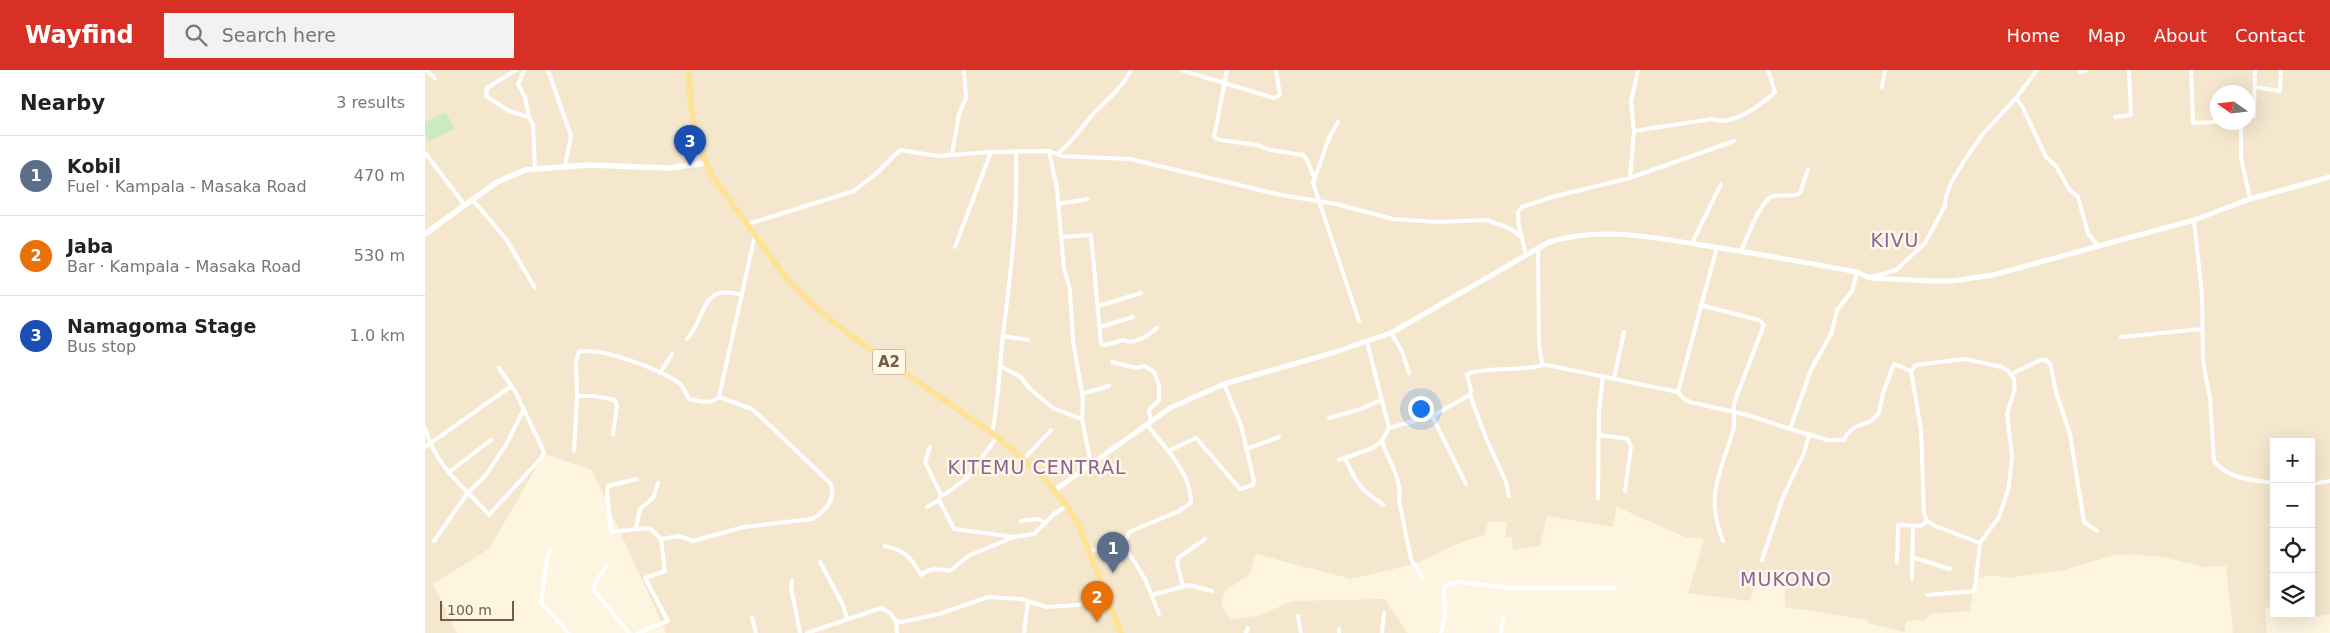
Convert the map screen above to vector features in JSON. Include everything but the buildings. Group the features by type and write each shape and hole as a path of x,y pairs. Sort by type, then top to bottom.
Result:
{"main road":[{"name":"A2","path":"689,70 693,120 706,163 787,279 814,306 853,337 995,435 1024,459 1055,490 1078,524 1105,597 1121,633"},
{"path":"425,234 464,204 511,174 535,168 565,166 669,168 706,163"}],"street":[{"path":"426,70 435,78"},
{"path":"516,70 487,88 486,96 509,111 529,117"},
{"path":"524,70 518,85 525,97 529,117 533,124 535,168"},
{"path":"548,70 571,136 565,166"},
{"path":"952,154 959,114 965,98 964,70"},
{"path":"1057,154 1071,142 1096,111 1109,100 1131,70"},
{"path":"1181,70 1277,98 1280,90 1276,70"},
{"path":"1227,70 1214,137 1220,140 1257,144 1269,150 1303,155 1315,178"},
{"path":"1630,178 1634,131 1631,102 1638,70"},
{"path":"1634,131 1712,119 1719,122 1732,119 1775,92 1768,70"},
{"path":"1882,87 1885,70"},
{"path":"1870,278 1896,270 1925,243 1945,206 1946,196 1952,181 1964,161 1981,135 2016,98 2037,70"},
{"path":"2079,70 2080,72 2086,70"},
{"path":"2115,117 2131,115 2129,70"},
{"path":"2191,70 2193,123 2210,122"},
{"path":"2255,70 2255,85"},
{"path":"2255,87 2280,91 2281,70"},
{"path":"2016,98 2025,111 2047,157 2057,166 2069,189 2078,197 2088,233 2097,245"},
{"path":"1337,122 1329,138 1315,178 1314,188 1321,202 1359,321"},
{"path":"2241,130 2241,157 2250,199"},
{"path":"1526,255 1518,215 1522,207 1552,197 1630,178 1734,141"},
{"path":"748,224 854,191 878,172 900,150 938,156 991,152 1049,151 1057,154 1098,158 1130,158 1281,195 1410,222 1487,220 1509,228 1522,237"},
{"path":"927,507 967,478 995,435 1000,366 1016,220 1016,151"},
{"path":"1049,151 1057,189 1064,268 1070,290 1073,341 1082,394 1082,419 1091,464"},
{"path":"425,152 464,204"},
{"path":"955,247 991,152"},
{"path":"1741,251 1757,216 1767,201 1773,196 1789,197 1800,193 1808,168"},
{"path":"1055,490 1170,408 1225,384 1367,342 1391,333 1549,242 1566,237 1602,233 1645,236 1857,272 1870,278 1930,281 1968,279 1993,275 2193,220 2250,199 2330,177"},
{"path":"1692,243 1721,184"},
{"path":"472,199 505,239 535,288"},
{"path":"1057,204 1088,199"},
{"path":"2193,220 2199,254 2203,361 2211,408 2215,461 2219,468 2229,474 2270,482"},
{"path":"574,452 577,396 576,361 577,355 583,351 625,358 660,373 682,385 689,398 713,402 719,397 755,235"},
{"path":"1061,237 1091,235 1101,327 1101,344 1106,346 1123,340 1127,342 1141,339 1157,328"},
{"path":"1678,392 1717,247"},
{"path":"1538,249 1539,343 1543,365"},
{"path":"1790,429 1811,370 1832,332 1837,310 1852,291 1857,272"},
{"path":"687,339 697,326 706,303 712,296 719,292 742,295"},
{"path":"1099,306 1141,293"},
{"path":"1700,305 1759,320 1764,325 1732,411 1735,418 1734,427 1717,479 1714,508 1716,523 1723,541"},
{"path":"1101,327 1133,318"},
{"path":"2121,337 2202,329"},
{"path":"1614,378 1624,332"},
{"path":"1391,333 1401,351 1409,373"},
{"path":"1003,336 1027,340"},
{"path":"1339,460 1378,446 1389,428 1367,342"},
{"path":"660,373 672,354"},
{"path":"1927,596 1973,591 1977,574 1980,542 1999,517 2009,487 2012,456 2007,414 2015,388 2011,374 2001,367 1965,359 1916,365 1911,371 1921,430 1922,502 1927,521 1947,532 1980,542"},
{"path":"2011,374 2043,360 2050,363 2056,392 2071,434 2084,522 2097,531"},
{"path":"1112,362 1136,368 1145,366 1155,372 1159,385 1159,400 1149,410 1149,422 1167,452 1179,466 1185,478 1191,503 1177,512 1129,532 1125,545"},
{"path":"1509,496 1506,482 1486,438 1470,395 1471,390 1467,375 1470,373 1493,368 1527,369 1543,365 1678,392 1683,398 1691,402 1732,411 1809,435 1844,440 1847,434 1855,427 1871,422 1879,413 1883,393 1893,365 1911,371"},
{"path":"1000,366 1021,377 1027,387 1053,408 1082,419"},
{"path":"425,428 430,444 447,473 489,515 541,458 544,452 515,391 510,387 499,368"},
{"path":"1598,498 1599,434 1603,376"},
{"path":"1167,452 1196,438 1240,489 1254,483 1241,425 1225,384"},
{"path":"1082,394 1109,386"},
{"path":"425,447 510,387"},
{"path":"1389,428 1432,416 1470,395"},
{"path":"577,396 594,396 615,400 617,406 613,434"},
{"path":"661,539 679,536 693,541 744,527 812,518 820,515 833,497 833,489 829,483 761,416 752,409 719,397"},
{"path":"1329,418 1361,409 1381,400"},
{"path":"434,541 467,494 485,476 507,443 524,409"},
{"path":"1432,416 1466,484"},
{"path":"1024,459 1051,430"},
{"path":"1599,434 1628,439 1631,447 1625,491"},
{"path":"1762,560 1783,497 1804,453 1809,435"},
{"path":"1246,449 1279,438"},
{"path":"447,473 491,440"},
{"path":"1382,441 1397,476 1400,492 1399,501 1411,559 1422,577"},
{"path":"931,447 925,462 941,495"},
{"path":"1345,458 1355,481 1361,489 1384,505"},
{"path":"637,479 608,486 607,494 610,530 616,532 636,529 652,530 661,539 665,572 647,575 645,578 668,620 639,633"},
{"path":"2315,483 2330,481"},
{"path":"636,529 640,509 653,498 657,483"},
{"path":"939,500 954,529 1014,537"},
{"path":"885,546 900,550 910,556 921,574 938,568 950,571 968,556 1014,537 1034,534 1054,514 1067,506"},
{"path":"1021,521 1038,519 1046,523"},
{"path":"1897,562 1898,525 1921,526 1927,521"},
{"path":"1912,579 1913,526"},
{"path":"1183,586 1177,563 1178,558 1205,539"},
{"path":"1089,551 1125,545"},
{"path":"1125,545 1137,563 1153,595 1159,614"},
{"path":"551,550 547,560 541,603 569,633"},
{"path":"1913,557 1950,569"},
{"path":"820,562 843,605 847,620"},
{"path":"607,566 593,587 595,593 629,633"},
{"path":"792,581 791,587 800,633"},
{"path":"1441,633 1445,617 1444,589 1446,585 1459,582 1511,588 1615,588"},
{"path":"1153,595 1183,586 1194,586 1212,591"},
{"path":"896,621 902,622 939,614 988,597 1008,597 1047,607 1079,605 1105,597"},
{"path":"1025,633 1027,601"},
{"path":"807,633 881,608 890,613 896,621 897,633"},
{"path":"1381,633 1385,613"},
{"path":"1298,616 1301,633"},
{"path":"1501,633 1503,617"},
{"path":"752,618 756,633"},
{"path":"1246,633 1248,628"}],"shaded area":[{"path":"425,70 2330,70 2330,614 2315,617 2315,438 2270,438 2270,607 2265,608 2267,633 2233,633 2226,566 2204,567 2162,557 2130,554 2115,555 2063,570 2008,578 1992,575 1978,578 1973,583 1972,603 1969,611 1930,614 1925,620 1906,621 1904,632 1868,623 1868,620 1785,607 1785,579 1757,578 1750,601 1688,593 1704,539 1685,537 1617,507 1613,527 1547,516 1540,545 1513,550 1512,537 1505,538 1506,522 1488,522 1485,535 1464,541 1415,564 1351,579 1256,554 1250,574 1225,591 1221,606 1231,619 1257,616 1293,601 1385,599 1408,633 666,633 592,470 544,454 489,549 433,584 457,633 425,633"}],"green space":[{"path":"446,112 454,129 429,141 425,132 425,122"}],"place":[{"name":"Namagoma Stage","path":"690,166"},
{"name":"Kobil","path":"1113,573"},
{"name":"Jaba","path":"1097,622"}],"district":[{"name":"KIVU","path":"1895,240"},
{"name":"KITEMU CENTRAL","path":"1037,467"},
{"name":"MUKONO","path":"1786,579"}]}
